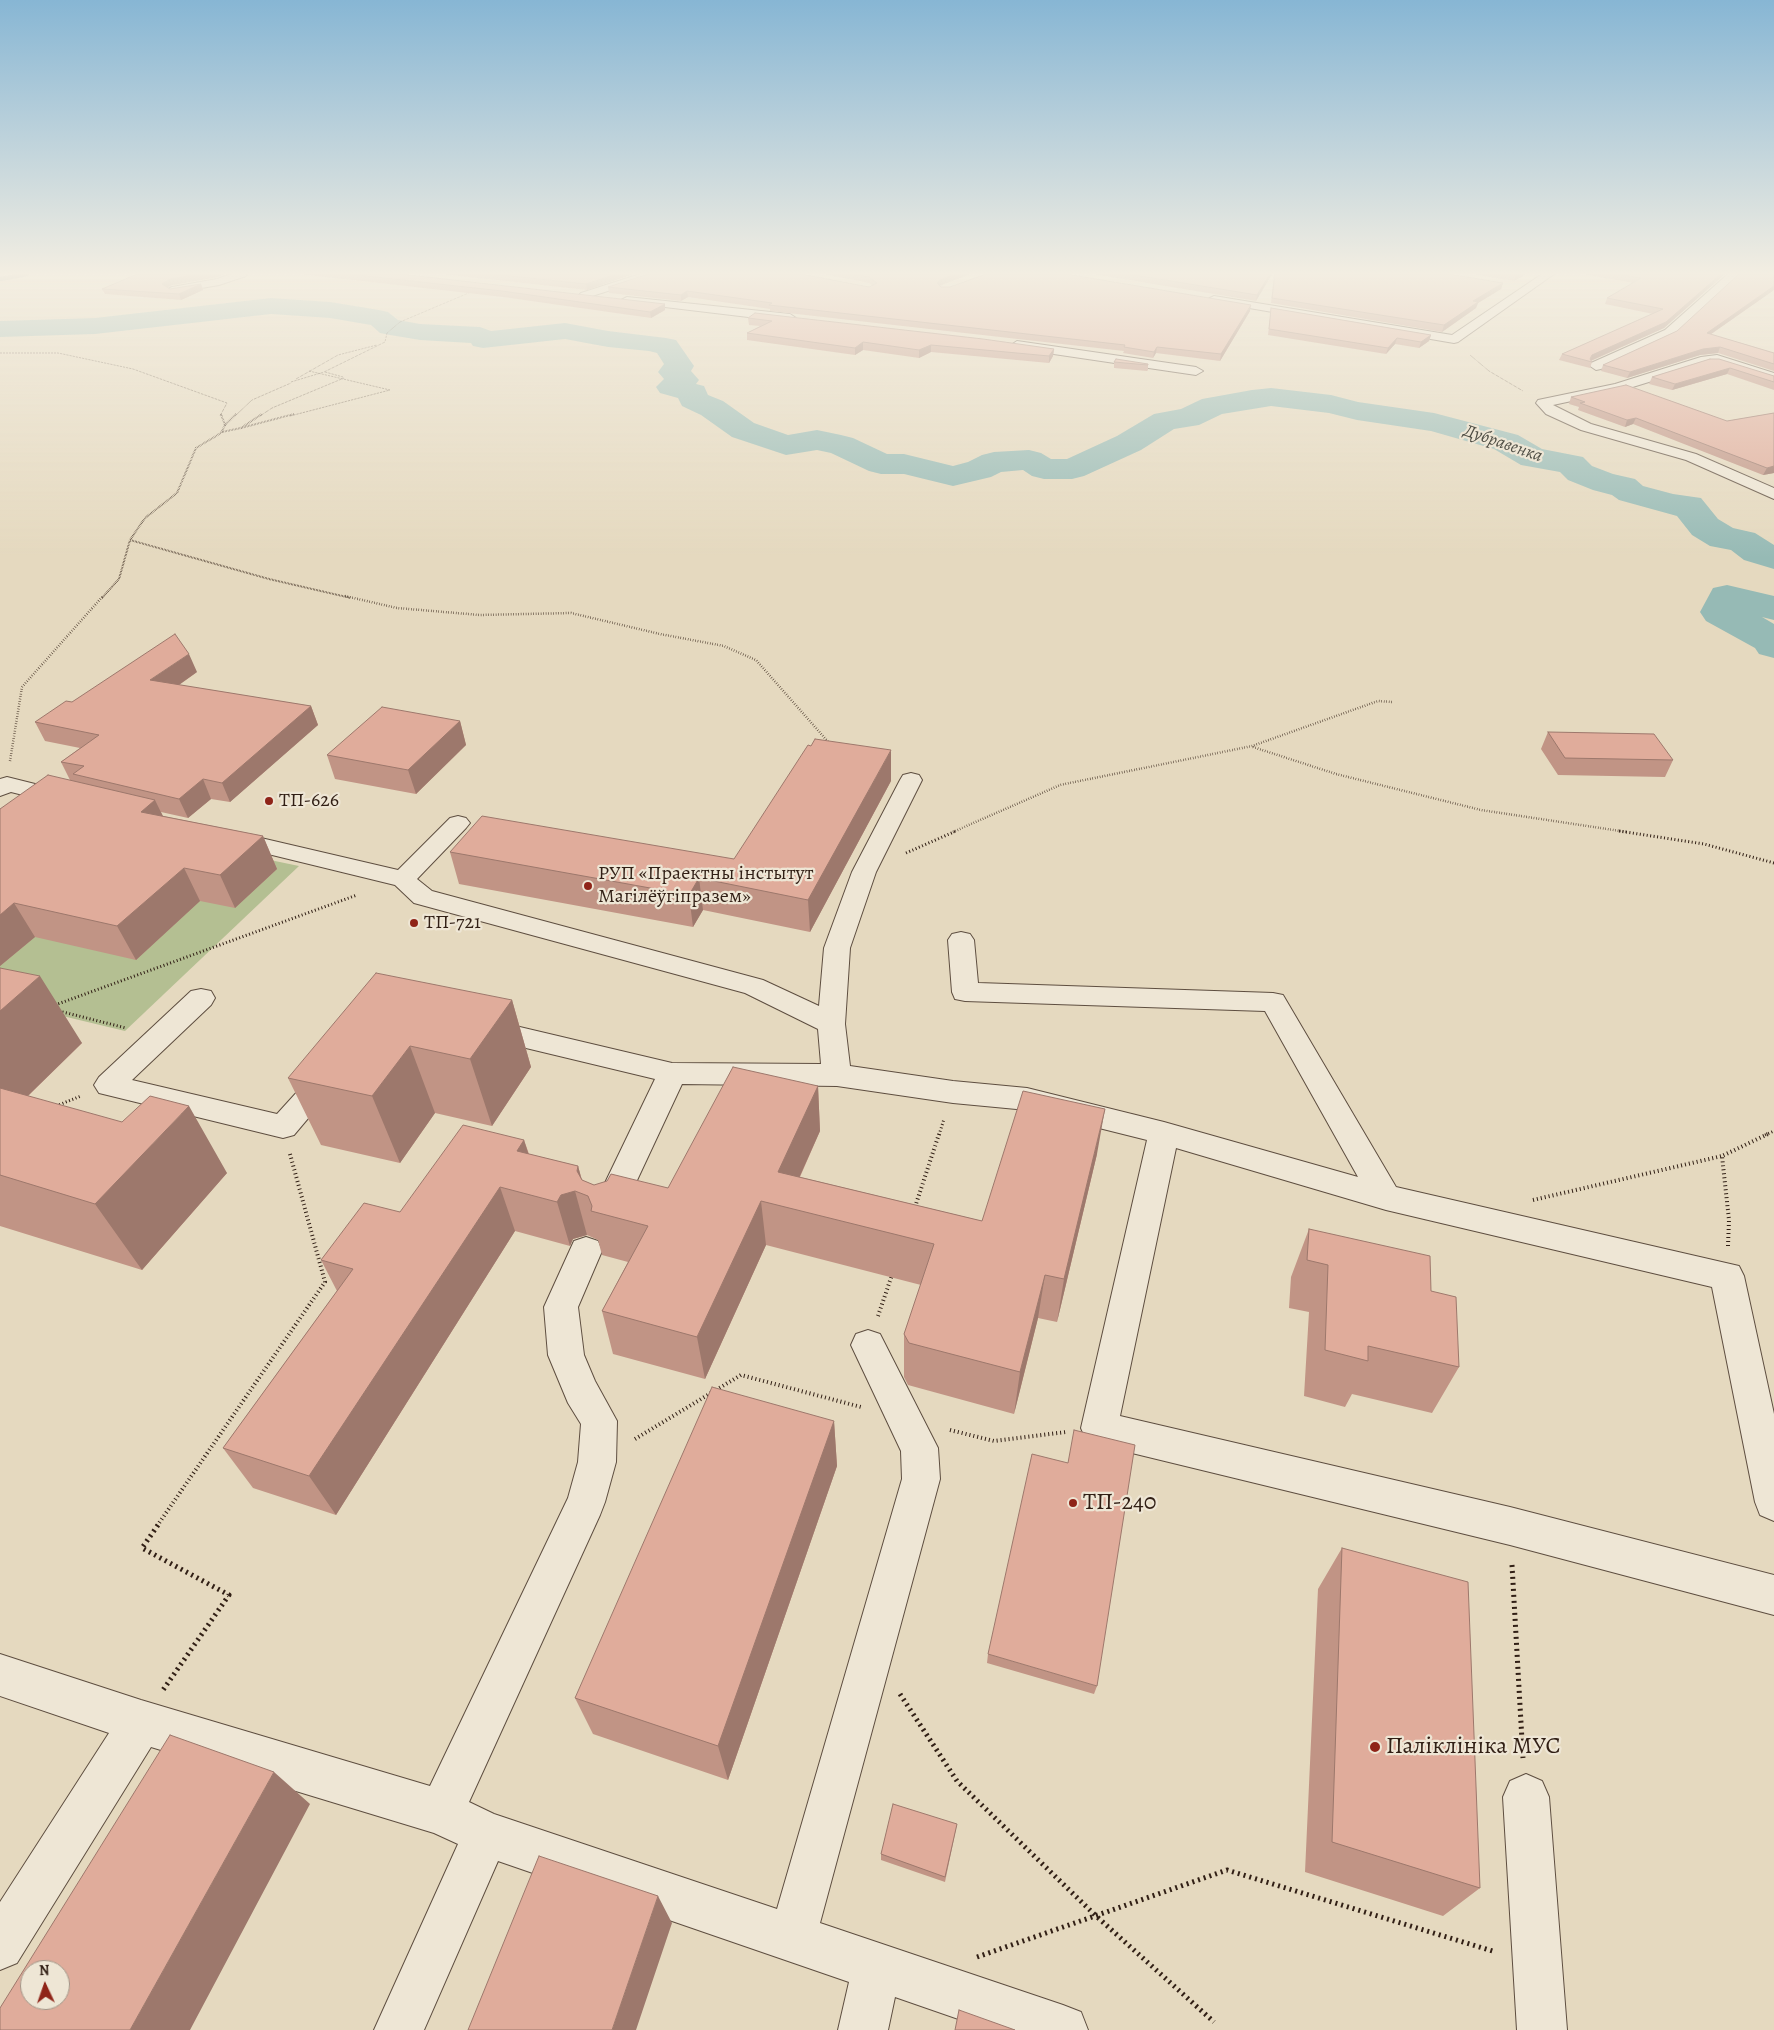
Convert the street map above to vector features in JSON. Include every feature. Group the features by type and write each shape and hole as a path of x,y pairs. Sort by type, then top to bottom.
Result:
{"street":[{"path":"1182,369 1196,371"},
{"path":"1543,403 1618,387 1678,369"},
{"path":"1748,369 1774,377"},
{"path":"1543,403 1551,411 1586,426 1691,457 1774,494"},
{"path":"837,1075 831,1024 837,948 864,872 911,780"},
{"path":"3,787 84,803"},
{"path":"403,878 458,823"},
{"path":"210,833 403,878 424,897 754,986 831,1024"},
{"path":"960,940 964,992 1273,1002 1386,1198"},
{"path":"109,1085 201,998"},
{"path":"458,1023 672,1073 837,1075 953,1092 1027,1099 1164,1133 1386,1198 1727,1276 1774,1502"},
{"path":"109,1085 282,1127 346,1056"},
{"path":"606,1214 672,1073"},
{"path":"1164,1133 1099,1428 1510,1526 1774,1595"},
{"path":"441,1812 586,1502 597,1462 599,1421 581,1391 566,1355 561,1307 586,1250"},
{"path":"792,1939 921,1479 919,1448 902,1418 868,1345"},
{"path":"0,1675 141,1722 441,1812 486,1834 1063,2030"},
{"path":"0,1946 141,1722"},
{"path":"1526,1797 1542,2030"},
{"path":"399,2030 486,1834"},
{"path":"863,2030 878,1968"}],"path":[{"path":"128,369 142,372 227,403 220,416 225,426"},
{"path":"221,433 225,426 252,400 291,382 313,369"},
{"path":"291,382 331,369"},
{"path":"1486,369 1543,403"},
{"path":"3,787 22,687 119,579 130,540 145,518 177,493 196,448 221,433 390,390 309,371"},
{"path":"241,428 272,408 344,378 324,372"},
{"path":"130,540 269,579 398,608 480,615 571,613 660,634 724,646 756,660 832,746"},
{"path":"864,872 1060,785 1252,746 1378,702 1393,702"},
{"path":"1252,746 1336,774 1481,810 1704,844 1774,863"},
{"path":"47,1008 403,878"},
{"path":"56,1010 159,1036"},
{"path":"54,1107 109,1085"},
{"path":"912,1214 953,1092"},
{"path":"141,1722 229,1596 142,1548 325,1282 282,1127"},
{"path":"1531,1200 1722,1156 1774,1131"},
{"path":"1722,1156 1729,1220 1727,1276"},
{"path":"868,1345 893,1270"},
{"path":"597,1462 741,1375 994,1442 1099,1428"},
{"path":"1510,1526 1526,1797"},
{"path":"872,1653 958,1781 1095,1915 1214,2022"},
{"path":"967,1960 1227,1870 1538,1965"}],"green space":[{"path":"20,808 299,866 125,1031 0,1001 0,823"}],"building":[{"path":"1617,369 1640,369 1630,372"},
{"path":"1679,369 1727,369 1675,384 1652,377"},
{"path":"1732,369 1750,369 1774,376 1774,382"},
{"path":"1626,385 1727,421 1774,413 1774,466 1767,468 1636,418 1627,420 1580,403 1585,402 1571,397"},
{"path":"175,634 189,654 150,680 311,706 222,783 203,779 179,799 73,774 84,766 61,762 99,735 35,722 66,701 72,702"},
{"path":"382,707 460,721 408,770 327,755"},
{"path":"1548,732 1654,734 1673,760 1565,758"},
{"path":"815,739 891,750 808,900 699,878 689,895 450,852 482,816 734,859 808,745 811,746"},
{"path":"48,775 155,800 141,812 263,836 220,875 184,868 117,926 14,903 0,915 0,809"},
{"path":"0,968 40,976 0,1011"},
{"path":"376,973 512,1000 470,1059 410,1046 372,1096 288,1078"},
{"path":"733,1067 818,1086 778,1172 982,1221 1023,1091 1105,1109 1064,1279 1045,1275 1020,1372 909,1343 904,1334 934,1244 761,1201 697,1337 602,1311 648,1226 591,1211 592,1206 588,1196 575,1191 561,1195 557,1202 500,1187 309,1476 223,1448 353,1269 321,1260 364,1203 400,1212 463,1125 524,1140 517,1151 578,1166 577,1171 582,1180 594,1185 607,1181 611,1174 668,1188"},
{"path":"0,1088 122,1122 150,1096 189,1106 95,1204 0,1175"},
{"path":"1309,1229 1430,1256 1431,1291 1456,1297 1459,1367 1368,1346 1368,1361 1325,1350 1328,1265 1307,1260"},
{"path":"712,1387 834,1421 718,1746 575,1698"},
{"path":"1074,1430 1135,1445 1097,1686 988,1654 1032,1454 1068,1463"},
{"name":"Паліклініка МУС","path":"1342,1548 1468,1582 1480,1888 1332,1842"},
{"path":"170,1735 274,1772 130,2030 0,2030 0,2008 20,1976 20,2010 70,2010 70,1960 30,1960"},
{"path":"893,1804 957,1824 945,1877 881,1854"},
{"path":"539,1856 658,1896 612,2030 468,2030"},
{"path":"959,2010 1015,2030 955,2030"}],"waterway":[{"name":"Дубравенка","path":"677,369 673,372 684,380 671,387 693,392 693,400 712,408 743,430 786,445 817,440 841,445 881,464 904,464 953,476 979,470 994,462 1029,460 1044,469 1072,469 1129,443 1165,421 1188,418 1213,406 1271,397 1331,404 1357,411 1434,422 1506,442 1533,458 1571,464 1580,473 1605,483 1623,486 1631,493 1671,505 1688,506 1705,527 1723,538 1742,541 1757,552 1774,557"},
{"name":"Дубравенка","path":"1774,608 1727,597 1721,612 1770,639 1774,645"}],"place":[{"name":"ТП-626","path":"269,801"},
{"name":"РУП «Праектны інстытут Магілёўгіпразем»","path":"588,886"},
{"name":"ТП-721","path":"414,923"},
{"name":"ТП-240","path":"1073,1503"},
{"name":"Паліклініка МУС","path":"1375,1747"}]}
